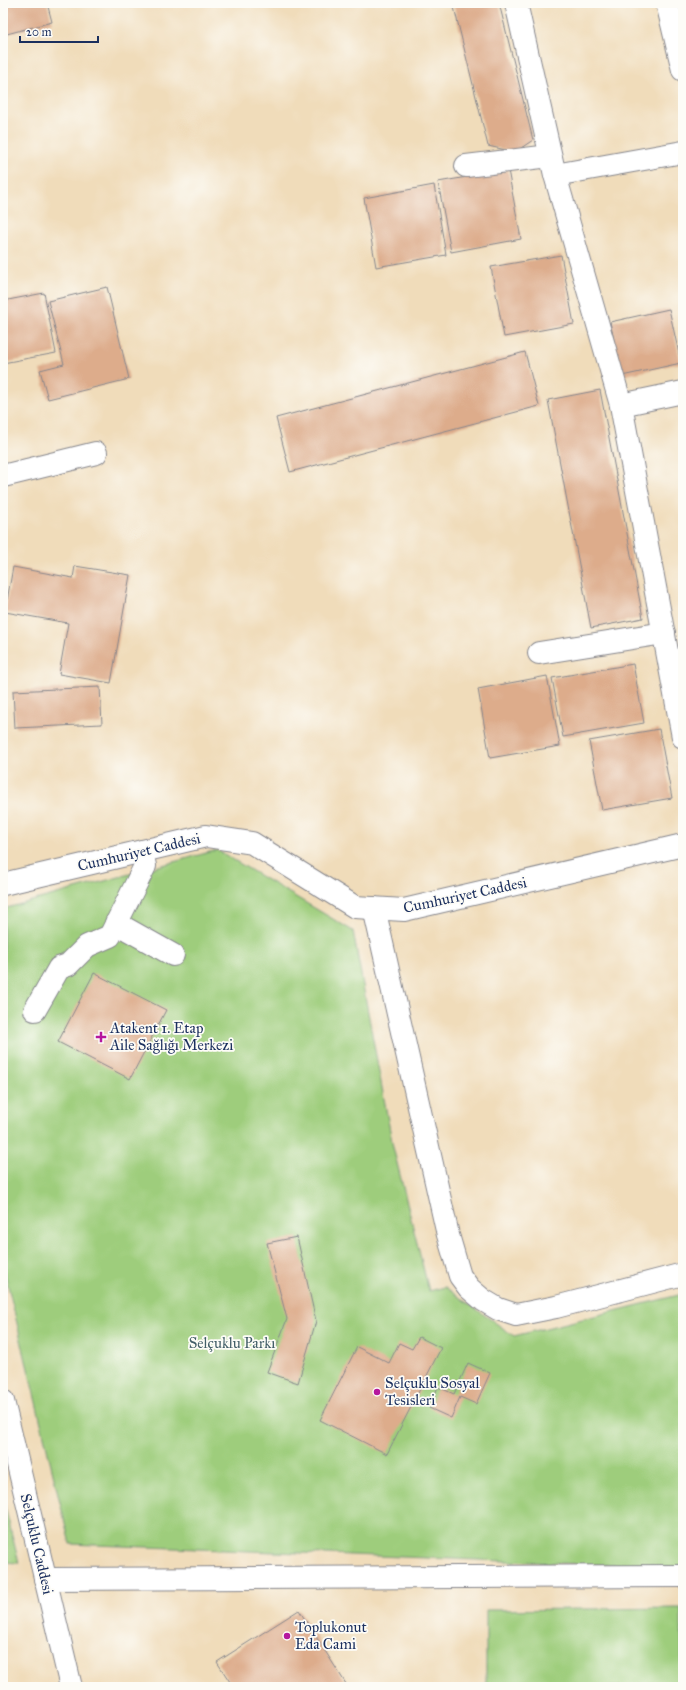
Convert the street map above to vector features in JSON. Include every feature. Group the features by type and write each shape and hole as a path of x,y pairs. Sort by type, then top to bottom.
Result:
{"street":[{"path":"516,3 552,166 621,405 664,634 676,662 683,737"},
{"path":"667,3 683,70"},
{"path":"466,166 552,166 683,152"},
{"path":"621,405 683,392"},
{"path":"3,476 96,452"},
{"path":"539,653 664,634"},
{"name":"Cumhuriyet Caddesi","path":"3,884 206,836 252,843 354,907 404,910 683,845"},
{"path":"35,1010 59,968 68,965 88,946 110,936 145,866 142,851"},
{"path":"374,908 448,1235 460,1276 469,1288 493,1306 516,1315 556,1307 683,1274"},
{"path":"116,923 173,955"},
{"name":"Selçuklu Caddesi","path":"3,1401 71,1687"},
{"path":"45,1579 683,1576"}],"green space":[{"name":"Selçuklu Parkı","path":"217,850 353,931 393,1147 429,1291 445,1287 514,1336 683,1294 683,1568 70,1544 3,1265 3,909"},
{"path":"3,1499 19,1563 3,1562"},
{"path":"681,1608 682,1687 486,1687 486,1610"}],"building":[{"path":"3,3 47,3 52,22 3,35"},
{"path":"453,3 499,3 533,140 515,152 488,146"},
{"path":"508,170 521,239 451,252 438,182"},
{"path":"434,185 446,255 376,267 364,198"},
{"path":"561,255 574,324 504,337 491,267"},
{"path":"107,287 129,379 48,399 40,370 64,364 48,301"},
{"path":"44,293 56,353 3,363 3,301"},
{"path":"669,309 681,363 622,376 610,322"},
{"path":"525,352 539,406 290,472 276,418"},
{"path":"600,390 643,618 591,628 548,400"},
{"path":"75,566 130,575 111,683 59,674 68,623 5,612 13,567 73,578"},
{"path":"633,664 644,723 563,737 552,678"},
{"path":"547,676 560,746 490,758 478,689"},
{"path":"100,687 102,724 15,728 13,691"},
{"path":"659,729 672,798 602,810 589,741"},
{"path":"94,973 166,1010 130,1079 58,1042"},
{"path":"297,1237 316,1321 298,1383 267,1372 287,1319 267,1243"},
{"name":"Selçuklu Sosyal Tesisleri","path":"419,1337 441,1348 387,1454 320,1420 357,1347 389,1363 399,1343 412,1349"},
{"path":"468,1363 490,1373 476,1404 460,1397 451,1418 429,1408 438,1387 454,1394"},
{"name":"Toplukonut Eda Cami","path":"299,1610 348,1687 223,1687 230,1682 217,1662"}],"place":[{"name":"Atakent 1. Etap Aile Sağlığı Merkezi","path":"101,1037"},
{"name":"Selçuklu Sosyal Tesisleri","path":"377,1392"},
{"name":"Toplukonut Eda Cami","path":"287,1636"}]}
